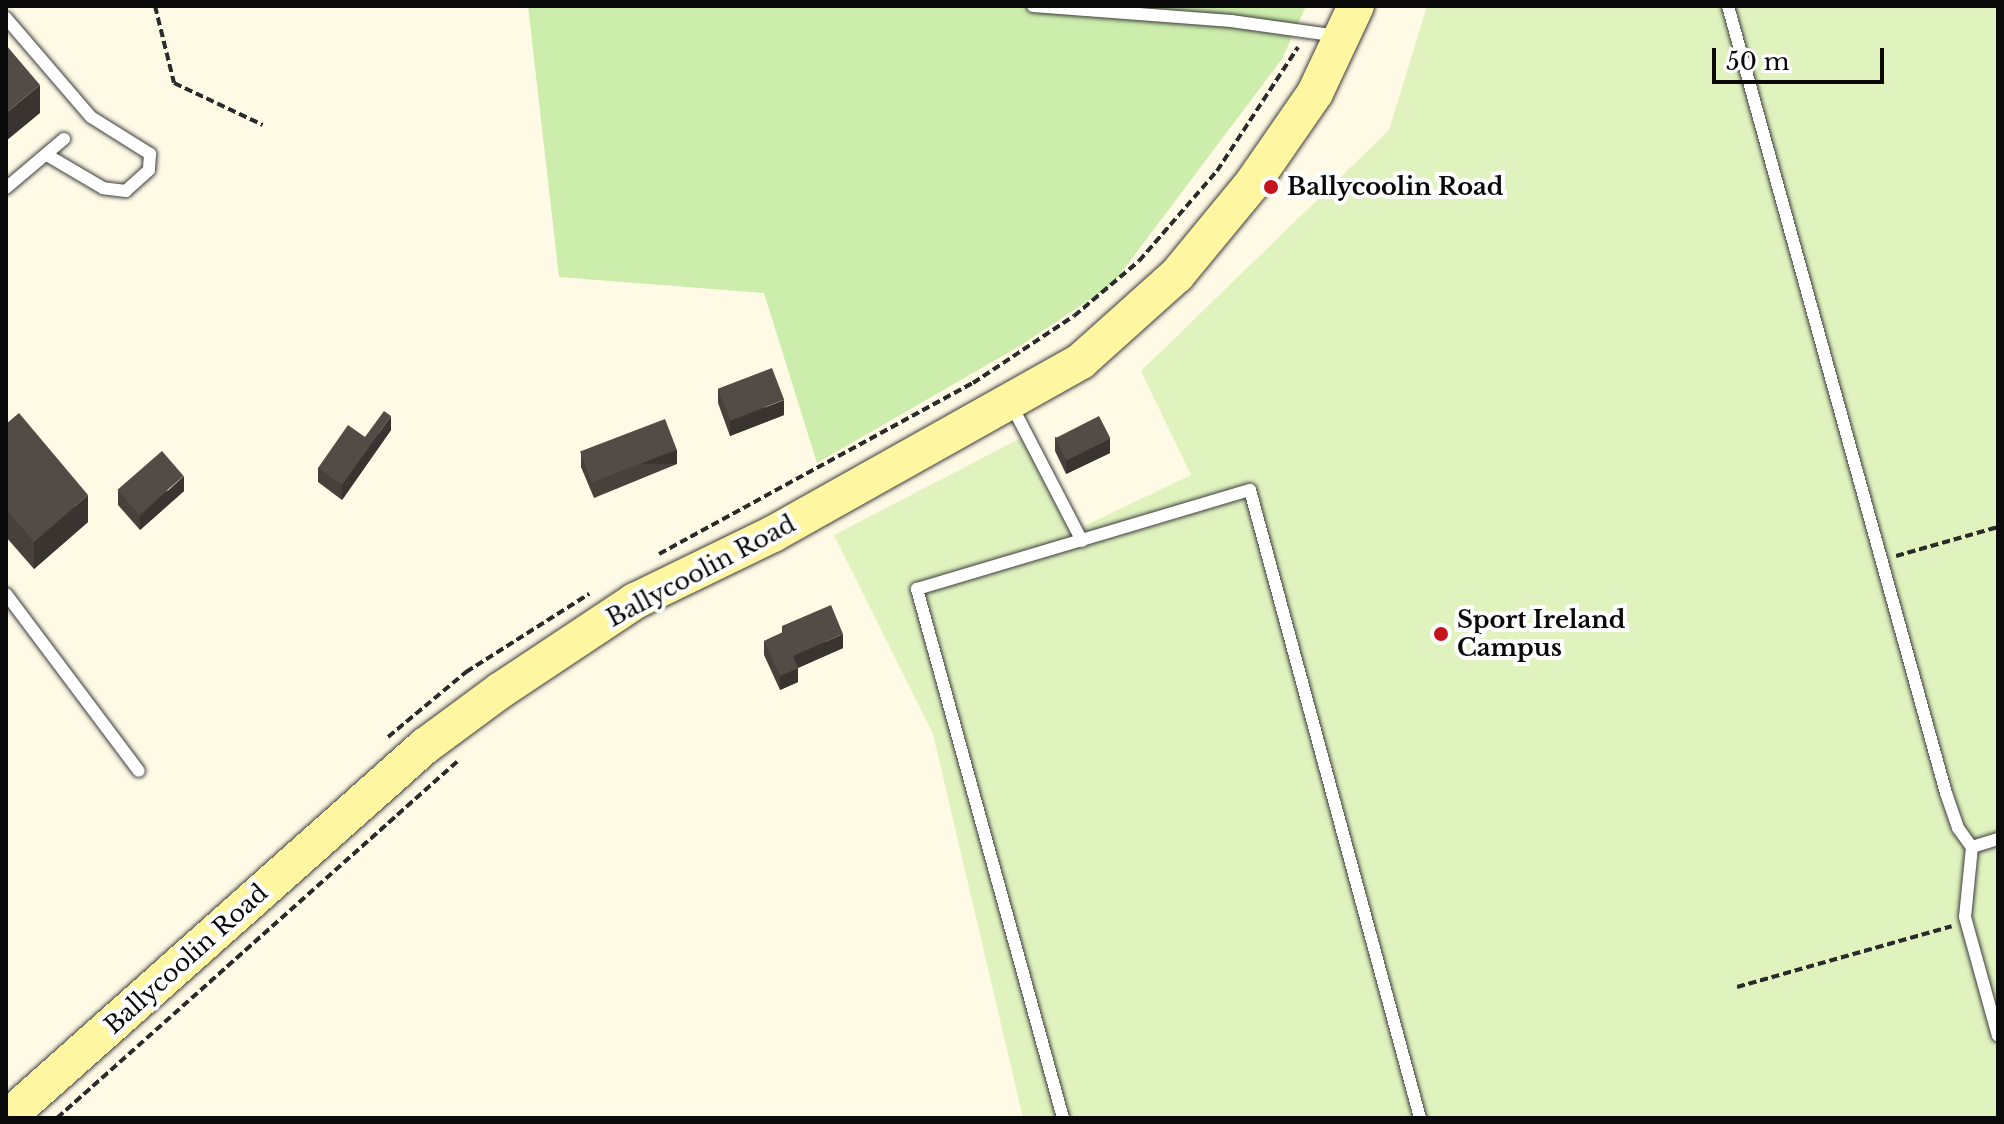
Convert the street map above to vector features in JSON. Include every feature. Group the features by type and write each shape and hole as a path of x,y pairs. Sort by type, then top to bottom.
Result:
{"street":[{"name":"Ballycoolin Road","path":"7,1118 425,746 501,690 635,601 773,534 1081,361 1177,275 1261,171 1315,93 1348,21"}],"lane":[{"path":"1033,6 1231,21 1348,21"},
{"path":"1728,6 1946,793 1958,828 1972,847 1966,922 1998,1036"},
{"path":"6,18 91,117 150,154 149,170 139,184 126,191 103,188 47,155"},
{"path":"6,188 64,139"},
{"path":"1010,401 1082,541"},
{"path":"1063,1118 915,597 925,585 1250,490 1420,1118"},
{"path":"6,594 139,771"},
{"path":"1972,847 1998,839"}],"path":[{"path":"155,6 174,83 263,125"},
{"path":"1883,560 1998,527"},
{"path":"1737,987 1966,922"}],"green space":[{"path":"528,6 1306,6 1282,59 1112,285 1018,347 817,463 764,293 559,277"},
{"name":"Sport Ireland Campus","path":"1427,6 1998,6 1998,1118 1023,1118 933,734 834,535 1023,437 1078,529 1191,475 1141,371 1389,130"}],"building":[{"path":"6,45 40,85 6,113"},
{"path":"772,368 784,400 730,421 718,389"},
{"path":"384,411 391,416 342,485 318,468 348,425 365,437"},
{"path":"19,413 88,495 34,542 6,509 6,424"},
{"path":"1099,416 1110,438 1067,461 1055,438"},
{"path":"665,419 677,450 592,482 580,452"},
{"path":"162,451 184,476 139,515 117,490"},
{"path":"831,605 843,634 793,656 798,668 780,676 764,641 783,632 782,626"}],"place":[{"name":"Ballycoolin Road","path":"1271,187"},
{"name":"Sport Ireland Campus","path":"1441,634"}]}
